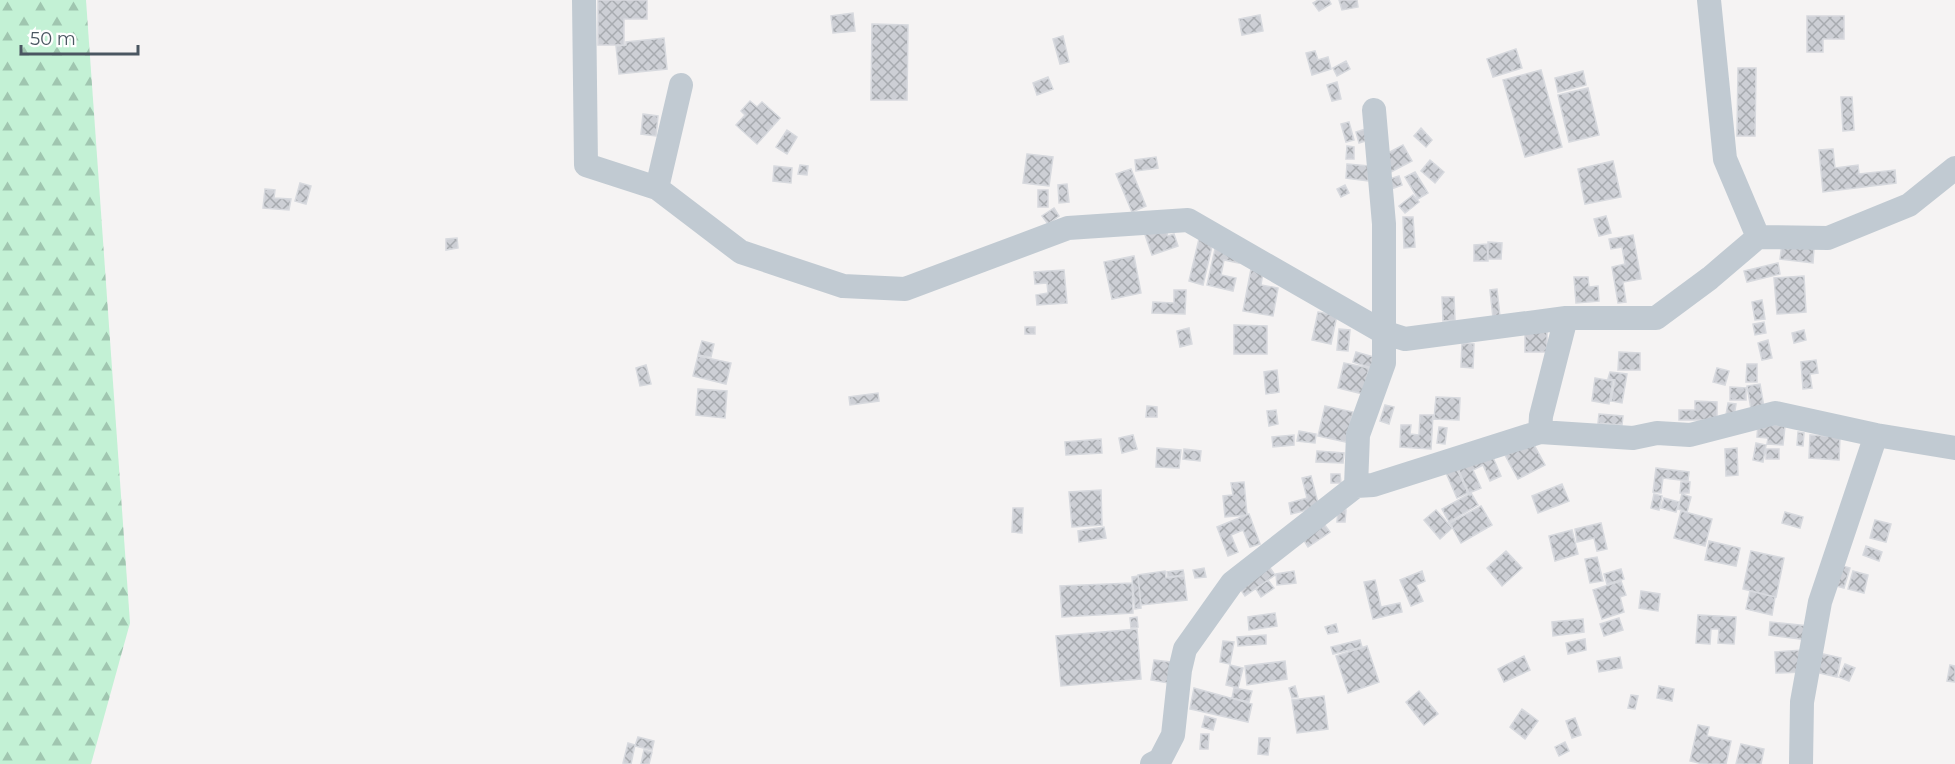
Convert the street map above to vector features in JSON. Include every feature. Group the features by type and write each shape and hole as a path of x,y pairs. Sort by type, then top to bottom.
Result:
{"street":[{"path":"584,0 586,165 657,188 741,252 843,286 906,289 1068,228 1188,220 1383,332 1405,339 1566,318 1656,318 1710,278 1758,237 1828,238 1909,205 1955,168"},
{"path":"1709,0 1725,159 1758,237"},
{"path":"657,188 681,85"},
{"path":"1356,486 1358,435 1384,363 1384,224 1374,110"},
{"path":"1539,432 1566,318"},
{"path":"1152,764 1160,760 1173,735 1180,670 1185,649 1232,583 1356,486 1373,485 1539,432 1633,438 1657,433 1690,435 1775,413 1876,435 1955,448"},
{"path":"1801,764 1802,702 1820,602 1876,435"}],"green space":[{"path":"0,0 86,0 130,623 91,764 0,764"}],"building":[{"path":"598,0 647,0 647,19 624,19 624,45 598,45"},
{"path":"1318,0 1329,0 1331,4 1319,11 1313,3"},
{"path":"1339,0 1357,0 1358,7 1342,10"},
{"path":"853,13 855,31 833,33 831,16"},
{"path":"1260,15 1263,31 1242,35 1239,19"},
{"path":"1807,16 1844,16 1844,39 1823,39 1823,52 1807,52"},
{"path":"872,24 908,25 907,100 871,100"},
{"path":"1063,36 1069,62 1060,64 1053,39"},
{"path":"664,38 667,69 619,74 616,46 626,45 626,42"},
{"path":"1516,49 1522,68 1493,77 1487,59"},
{"path":"1315,51 1318,60 1328,57 1331,69 1312,75 1306,53"},
{"path":"1346,61 1350,69 1337,76 1333,68"},
{"path":"1738,68 1756,68 1755,136 1737,136"},
{"path":"1541,70 1562,147 1525,157 1503,80"},
{"path":"1583,71 1586,85 1558,92 1555,78"},
{"path":"1048,77 1053,89 1037,95 1033,83"},
{"path":"1337,82 1341,99 1332,101 1327,85"},
{"path":"1588,88 1599,135 1569,142 1558,95"},
{"path":"1841,97 1852,97 1854,130 1843,131"},
{"path":"750,101 757,107 762,102 780,118 757,144 736,125 745,115 741,111"},
{"path":"643,114 658,116 656,136 641,134"},
{"path":"1349,122 1354,140 1346,142 1341,124"},
{"path":"1372,127 1375,138 1359,143 1356,132"},
{"path":"1421,128 1432,140 1426,147 1414,136"},
{"path":"787,130 797,137 787,154 776,147"},
{"path":"1403,145 1412,161 1391,172 1382,156"},
{"path":"1347,146 1354,147 1354,159 1346,159"},
{"path":"1833,149 1835,168 1858,165 1859,174 1895,170 1896,183 1823,192 1819,150"},
{"path":"1027,154 1053,157 1049,186 1023,183"},
{"path":"1156,157 1158,168 1136,171 1135,160"},
{"path":"1430,160 1444,172 1435,183 1421,171"},
{"path":"1613,161 1621,197 1585,204 1578,169"},
{"path":"1347,164 1369,166 1368,181 1346,178"},
{"path":"800,165 808,166 807,175 798,174"},
{"path":"774,166 792,168 791,183 773,181"},
{"path":"1131,169 1146,206 1132,212 1116,174"},
{"path":"1415,172 1428,193 1418,199 1405,177"},
{"path":"1399,176 1402,185 1386,191 1383,181"},
{"path":"300,183 311,186 306,204 295,201"},
{"path":"1067,184 1069,202 1059,203 1058,185"},
{"path":"1345,185 1349,193 1341,197 1337,189"},
{"path":"265,189 275,190 274,198 291,199 289,210 263,208"},
{"path":"1038,190 1048,190 1048,207 1038,207"},
{"path":"1413,195 1419,202 1405,213 1399,206"},
{"path":"1054,208 1059,216 1048,224 1042,216"},
{"path":"1606,216 1611,233 1599,236 1594,219"},
{"path":"1403,217 1413,217 1415,247 1404,248"},
{"path":"1163,222 1168,236 1174,234 1178,246 1152,255 1143,229"},
{"path":"1633,235 1641,279 1623,282 1626,302 1618,303 1612,267 1625,264 1622,247 1611,249 1609,239"},
{"path":"457,238 458,248 446,250 446,239"},
{"path":"1199,239 1213,242 1203,285 1189,281"},
{"path":"1488,242 1502,243 1501,259 1488,259"},
{"path":"1487,244 1488,261 1474,261 1474,245"},
{"path":"1782,244 1814,248 1813,263 1780,259"},
{"path":"1215,249 1240,255 1239,263 1224,260 1221,275 1236,278 1233,291 1207,285"},
{"path":"1134,256 1141,293 1112,299 1104,262"},
{"path":"1778,263 1780,274 1747,282 1744,271"},
{"path":"1251,269 1263,272 1261,285 1278,288 1273,316 1243,311"},
{"path":"1064,270 1067,303 1037,305 1036,295 1048,293 1047,283 1035,284 1034,272"},
{"path":"1804,276 1806,312 1777,314 1774,278"},
{"path":"1574,277 1588,277 1589,287 1598,286 1599,301 1576,303"},
{"path":"1497,289 1500,317 1493,318 1490,290"},
{"path":"1174,290 1186,290 1185,314 1152,313 1153,302 1174,303"},
{"path":"1442,297 1454,297 1455,320 1443,321"},
{"path":"1762,300 1765,319 1755,320 1752,302"},
{"path":"1318,312 1337,315 1331,344 1312,340"},
{"path":"1764,322 1766,333 1755,335 1753,324"},
{"path":"1234,325 1267,326 1267,354 1234,354"},
{"path":"1025,327 1035,327 1035,334 1025,334"},
{"path":"1189,328 1192,344 1180,347 1177,331"},
{"path":"1339,329 1350,330 1348,351 1337,350"},
{"path":"1804,330 1806,340 1794,343 1792,333"},
{"path":"1525,331 1547,331 1547,352 1525,352"},
{"path":"1768,340 1772,358 1762,360 1758,343"},
{"path":"702,341 714,344 711,357 698,355"},
{"path":"1462,343 1474,344 1473,368 1461,367"},
{"path":"1356,352 1381,359 1378,370 1353,362"},
{"path":"1619,352 1640,353 1640,370 1618,370"},
{"path":"698,356 731,363 726,384 693,376"},
{"path":"1816,360 1818,373 1810,374 1812,388 1803,389 1801,362"},
{"path":"1344,363 1369,368 1363,394 1338,388"},
{"path":"1747,364 1757,364 1757,382 1746,382"},
{"path":"646,365 651,384 640,386 636,368"},
{"path":"1717,368 1729,371 1725,385 1713,382"},
{"path":"1277,370 1279,392 1266,394 1264,372"},
{"path":"1610,372 1627,374 1622,403 1611,401 1615,380 1608,379"},
{"path":"1595,378 1613,381 1609,404 1592,401"},
{"path":"1760,384 1764,407 1751,409 1747,386"},
{"path":"1730,387 1746,388 1746,400 1730,400"},
{"path":"698,389 727,391 725,418 696,415"},
{"path":"878,393 879,401 850,405 849,397"},
{"path":"1436,397 1460,398 1459,420 1434,419"},
{"path":"1695,401 1717,402 1717,420 1679,420 1679,410 1695,410"},
{"path":"1728,403 1736,404 1734,417 1726,415"},
{"path":"1385,405 1394,407 1389,424 1380,421"},
{"path":"1147,406 1157,407 1157,417 1146,417"},
{"path":"1325,406 1353,412 1346,442 1318,436"},
{"path":"1276,410 1278,424 1269,426 1267,411"},
{"path":"1599,414 1623,416 1622,425 1598,423"},
{"path":"1420,415 1433,415 1431,449 1400,447 1401,425 1411,425 1410,434 1419,435"},
{"path":"1758,423 1785,426 1783,445 1767,444 1768,438 1757,437"},
{"path":"1439,427 1447,428 1445,444 1437,443"},
{"path":"1299,431 1316,434 1315,443 1297,441"},
{"path":"1798,432 1804,433 1803,446 1797,445"},
{"path":"1133,435 1137,449 1122,453 1119,438"},
{"path":"1294,435 1294,445 1273,447 1272,437"},
{"path":"1810,435 1840,437 1839,460 1809,458"},
{"path":"1101,439 1102,453 1066,455 1065,442"},
{"path":"1532,441 1545,465 1518,479 1505,455"},
{"path":"1756,443 1766,445 1763,462 1753,460"},
{"path":"1157,448 1181,450 1179,468 1156,467"},
{"path":"1489,448 1501,476 1490,481 1483,465 1473,470 1481,488 1469,493 1456,464"},
{"path":"1737,448 1738,475 1726,476 1725,449"},
{"path":"1184,449 1201,451 1200,461 1183,459"},
{"path":"1766,449 1779,449 1779,459 1766,459"},
{"path":"1317,451 1344,453 1343,463 1316,462"},
{"path":"1453,461 1468,493 1457,498 1443,466"},
{"path":"1656,468 1689,472 1688,481 1663,478 1661,493 1653,492"},
{"path":"1331,474 1340,474 1341,483 1331,483"},
{"path":"1311,476 1319,507 1291,514 1289,503 1307,498 1302,478"},
{"path":"1244,482 1247,515 1225,517 1223,496 1233,495 1231,483"},
{"path":"1681,482 1690,482 1689,493 1680,493"},
{"path":"1562,484 1569,501 1538,513 1532,496"},
{"path":"1101,490 1102,525 1072,527 1069,492"},
{"path":"1471,493 1478,505 1449,522 1442,509"},
{"path":"1654,494 1662,496 1659,510 1651,508"},
{"path":"1682,494 1691,497 1687,512 1678,509"},
{"path":"1664,498 1679,502 1676,512 1661,508"},
{"path":"1481,506 1492,525 1461,543 1450,523"},
{"path":"1013,508 1023,508 1022,533 1012,532"},
{"path":"1338,510 1346,510 1345,522 1337,522"},
{"path":"1436,510 1452,528 1440,539 1424,520"},
{"path":"1681,511 1712,519 1705,546 1674,538"},
{"path":"1785,512 1803,517 1800,528 1782,523"},
{"path":"1249,514 1260,544 1250,547 1243,530 1231,535 1238,552 1228,556 1217,527"},
{"path":"1875,520 1891,524 1886,542 1870,538"},
{"path":"1601,523 1607,549 1597,551 1594,538 1577,542 1575,529"},
{"path":"1324,524 1330,532 1308,547 1303,539"},
{"path":"1104,527 1106,538 1079,542 1078,531"},
{"path":"1572,530 1578,554 1555,561 1549,536"},
{"path":"1709,541 1740,548 1736,566 1705,560"},
{"path":"1866,546 1882,552 1879,561 1863,555"},
{"path":"1506,551 1522,568 1502,586 1487,568"},
{"path":"1751,551 1784,558 1776,597 1743,589"},
{"path":"1597,557 1603,581 1590,583 1585,559"},
{"path":"1268,565 1275,575 1245,596 1238,586"},
{"path":"1839,565 1850,568 1844,588 1833,585"},
{"path":"1204,568 1206,577 1195,578 1193,570"},
{"path":"1621,569 1624,579 1607,584 1604,574"},
{"path":"1183,570 1184,575 1168,577 1167,572"},
{"path":"1165,571 1166,578 1184,576 1187,600 1141,605 1138,575"},
{"path":"1294,571 1296,583 1277,585 1276,574"},
{"path":"1422,571 1425,581 1416,585 1423,601 1411,606 1400,580"},
{"path":"1853,571 1868,575 1864,593 1848,589"},
{"path":"1138,576 1141,608 1135,609 1132,577"},
{"path":"1268,580 1274,588 1261,597 1256,589"},
{"path":"1375,580 1381,607 1400,603 1402,612 1373,619 1364,582"},
{"path":"1621,581 1626,595 1620,597 1624,612 1602,619 1593,590"},
{"path":"1132,583 1133,613 1062,617 1060,586"},
{"path":"1641,591 1660,594 1658,611 1639,608"},
{"path":"1750,591 1775,597 1772,615 1746,609"},
{"path":"1275,613 1277,626 1249,630 1248,617"},
{"path":"1698,615 1736,617 1734,644 1718,643 1719,629 1711,629 1710,644 1696,643"},
{"path":"1137,617 1138,627 1131,628 1130,618"},
{"path":"1619,618 1623,630 1604,636 1600,624"},
{"path":"1583,619 1584,632 1553,636 1552,622"},
{"path":"1770,622 1809,626 1807,640 1769,635"},
{"path":"1336,624 1338,632 1328,634 1325,627"},
{"path":"1137,629 1141,679 1061,686 1056,636"},
{"path":"1266,635 1266,644 1238,646 1237,637"},
{"path":"1585,639 1586,650 1568,654 1566,643"},
{"path":"1360,640 1362,647 1333,654 1331,647"},
{"path":"1223,641 1234,642 1230,664 1220,662"},
{"path":"1367,646 1379,682 1348,693 1336,656"},
{"path":"1803,650 1804,672 1776,673 1775,652"},
{"path":"1819,653 1841,658 1837,677 1815,672"},
{"path":"1524,656 1530,670 1504,682 1498,669"},
{"path":"1620,657 1622,668 1599,672 1597,661"},
{"path":"1154,660 1171,662 1168,683 1151,680"},
{"path":"1285,661 1287,679 1247,685 1245,666"},
{"path":"1845,664 1855,668 1849,681 1839,677"},
{"path":"1230,665 1243,668 1238,688 1226,685"},
{"path":"1950,665 1955,666 1955,682 1947,681"},
{"path":"1295,686 1298,697 1292,698 1289,688"},
{"path":"1659,686 1674,689 1672,701 1657,698"},
{"path":"1194,688 1252,704 1248,722 1190,709"},
{"path":"1234,688 1252,691 1249,702 1232,698"},
{"path":"1419,691 1438,714 1424,725 1406,702"},
{"path":"1631,695 1638,696 1635,709 1628,708"},
{"path":"1324,696 1328,729 1297,733 1292,700"},
{"path":"1522,709 1538,721 1525,739 1510,727"},
{"path":"1205,716 1216,719 1213,730 1202,727"},
{"path":"1575,718 1581,735 1572,738 1566,721"},
{"path":"1698,725 1709,727 1707,736 1731,741 1726,764 1703,764 1690,761"},
{"path":"1201,734 1209,734 1208,749 1200,749"},
{"path":"638,737 654,741 652,750 635,746"},
{"path":"1259,738 1270,738 1268,755 1258,754"},
{"path":"1565,742 1569,751 1559,756 1555,747"},
{"path":"628,743 635,745 631,764 623,763"},
{"path":"1741,744 1764,749 1761,764 1736,764"},
{"path":"644,750 652,752 649,764 641,764"}]}
